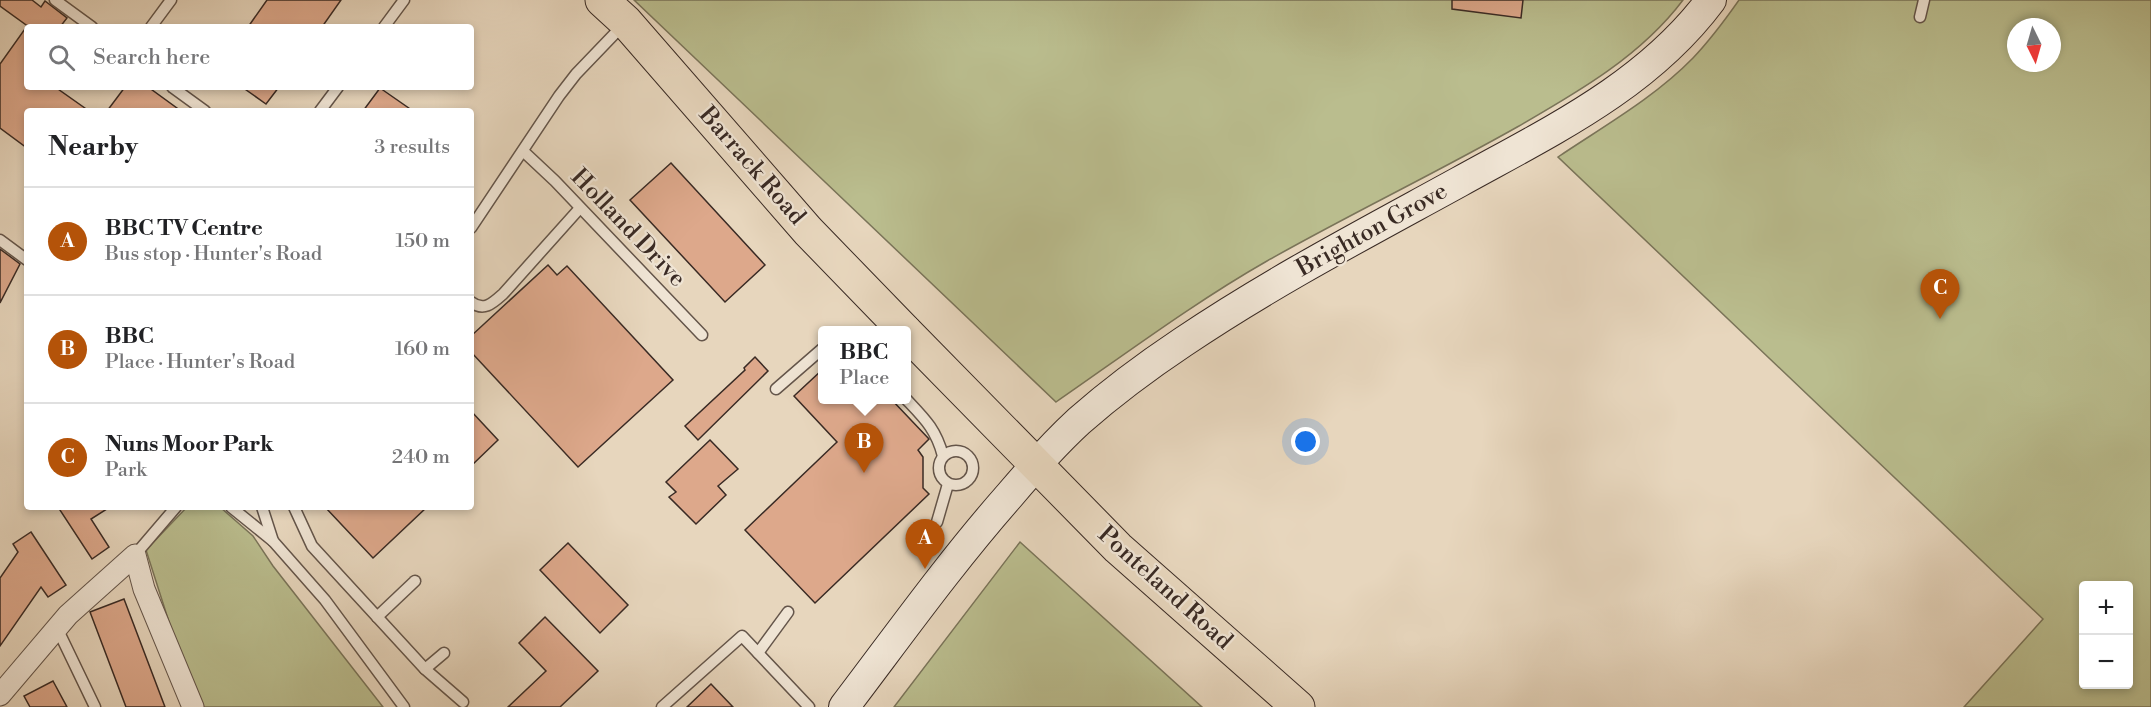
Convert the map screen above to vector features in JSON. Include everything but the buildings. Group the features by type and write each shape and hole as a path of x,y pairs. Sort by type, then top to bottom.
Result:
{"main road":[{"name":"Barrack Road","path":"602,0 626,22 800,222 899,326"},
{"name":"Barrack Road","path":"911,338 1035,465"},
{"name":"Ponteland Road","path":"1035,465 1118,548 1299,707"}],"street":[{"name":"Brighton Grove","path":"844,707 973,537 1035,465 1078,422 1126,383 1211,324 1317,259 1573,119 1614,92 1667,51 1711,0"},
{"path":"4,707 0,697 57,628 76,607 135,555 144,589 193,707"}],"lane":[{"path":"56,0 88,24"},
{"path":"153,24 171,0"},
{"path":"386,24 404,0"},
{"path":"1920,17 1924,0"},
{"path":"474,224 576,74 626,22"},
{"path":"176,90 201,108"},
{"path":"322,108 336,90"},
{"name":"Holland Drive","path":"523,151 555,181 702,335"},
{"path":"474,304 478,307 490,306 580,208"},
{"path":"0,240 24,258"},
{"path":"776,389 818,352"},
{"path":"911,404 930,424 939,440 943,456"},
{"path":"953,451 964,452 972,460 974,471 969,481 959,486 948,484 940,477 938,466 943,456 953,451"},
{"path":"938,522 948,484"},
{"path":"135,555 173,510"},
{"path":"235,510 273,541 325,600 404,707"},
{"path":"263,510 273,541"},
{"path":"295,510 312,546 425,669 463,702"},
{"path":"377,617 414,581"},
{"path":"758,653 788,612"},
{"path":"57,628 95,707"},
{"path":"662,707 742,636 810,707"},
{"path":"425,669 444,653"}],"green space":[{"path":"634,0 1683,0 1648,39 1586,86 1488,143 1240,277 1160,329 1056,402"},
{"path":"1739,0 2151,0 2151,707 1964,707 2043,619 1558,157 1662,86 1693,58"},
{"path":"184,510 223,510 253,536 273,566 383,707 204,707 177,647 146,550"},
{"path":"1020,542 1202,707 894,707"}],"place":[{"name":"Nuns Moor Park","path":"1940,319"},
{"name":"BBC","path":"864,473"},
{"name":"BBC TV Centre","path":"925,569"}]}
